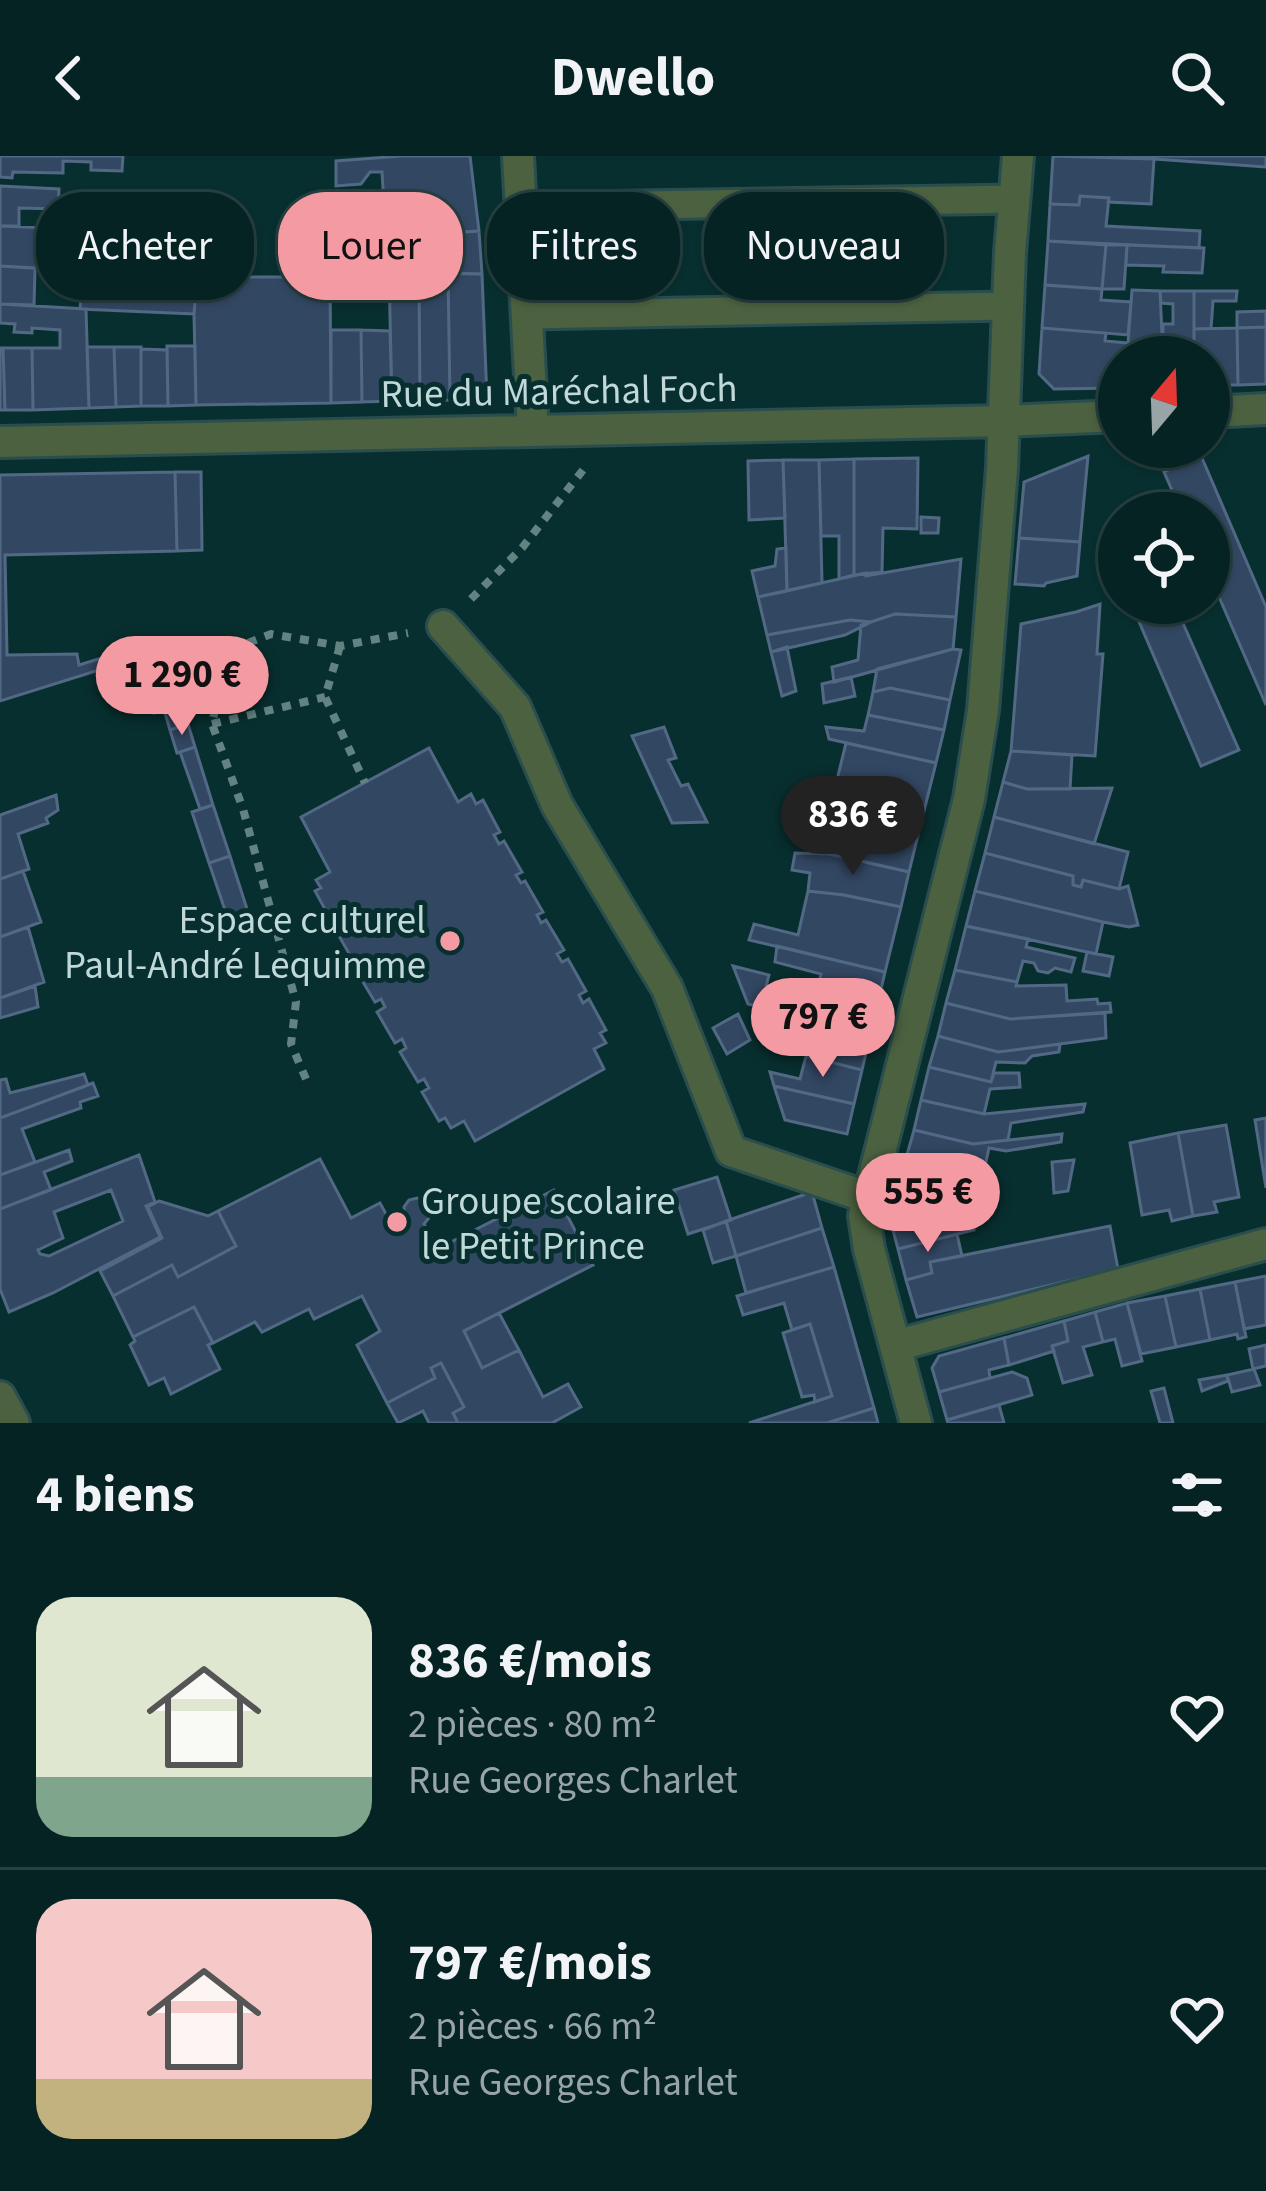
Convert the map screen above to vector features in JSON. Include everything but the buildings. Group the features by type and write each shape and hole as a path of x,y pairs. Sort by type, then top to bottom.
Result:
{"street":[{"path":"518,156 522,192"},
{"path":"916,1423 864,1216 974,772 1005,422 1018,156"},
{"path":"527,300 533,430"},
{"path":"1230,411 1266,409"},
{"name":"Rue du Maréchal Foch","path":"0,442 1098,417"},
{"path":"443,626 515,707 557,805 668,988 731,1151 867,1197"},
{"path":"895,1346 1266,1244"},
{"path":"0,1397 14,1423"}],"lane":[{"path":"680,204 1015,199"},
{"path":"528,315 1009,306"}],"path":[{"path":"306,1079 291,1044 296,1002 242,809 212,724 227,651 271,634 340,646 443,626 522,548 588,464 593,428"},
{"path":"340,646 326,697 365,783"},
{"path":"212,724 326,697"}],"place":[{"name":"Espace culturel Paul-André Lequimme","path":"450,941"},
{"name":"Groupe scolaire le Petit Prince","path":"397,1222"}]}
